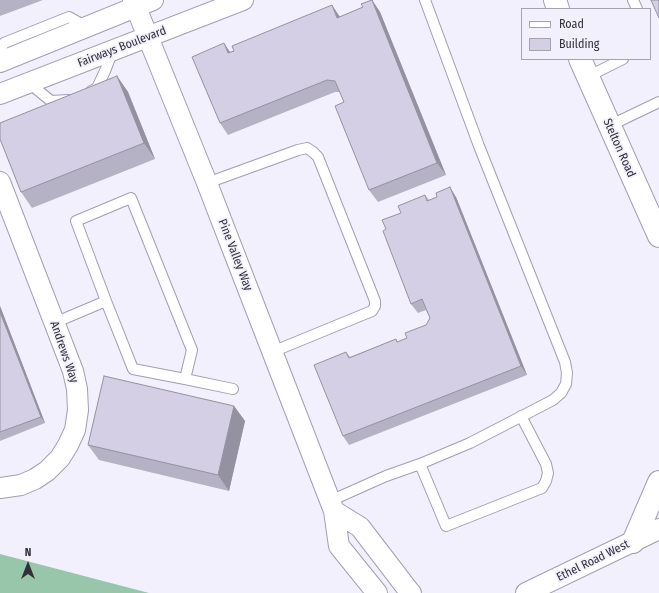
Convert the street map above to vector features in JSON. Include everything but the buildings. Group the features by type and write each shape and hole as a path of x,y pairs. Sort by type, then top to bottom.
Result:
{"main road":[{"name":"Stelton Road","path":"584,68 659,236"},
{"path":"633,542 659,482"}],"street":[{"name":"Fairways Boulevard","path":"0,94 243,0"},
{"name":"Pine Valley Way","path":"141,2 149,36 332,506 339,546 377,593"},
{"path":"0,62 87,27 141,2"},
{"name":"Andrews Way","path":"0,182 73,371 77,389 78,410 75,430 60,458 47,471 35,479 21,485 0,488"},
{"path":"332,506 360,527 411,593"},
{"name":"Ethel Road West","path":"526,593 659,529"}],"lane":[{"path":"332,506 386,476 420,464 470,443 552,400 561,393 566,384 567,373 565,362 479,146 425,0"},
{"path":"0,50 4,43 69,17 87,27"},
{"path":"29,83 52,101 73,99 98,88 113,50"},
{"path":"584,68 619,60"},
{"path":"609,126 659,102"},
{"path":"207,183 298,150 307,148 313,152 318,157 375,301 375,306 372,311 272,352"},
{"path":"185,379 192,350 131,198 76,221 133,369 233,389"},
{"path":"54,323 106,301"},
{"path":"420,464 446,526 542,488 548,473 546,464 521,416"}],"green space":[{"path":"0,554 149,593 0,593"}]}
